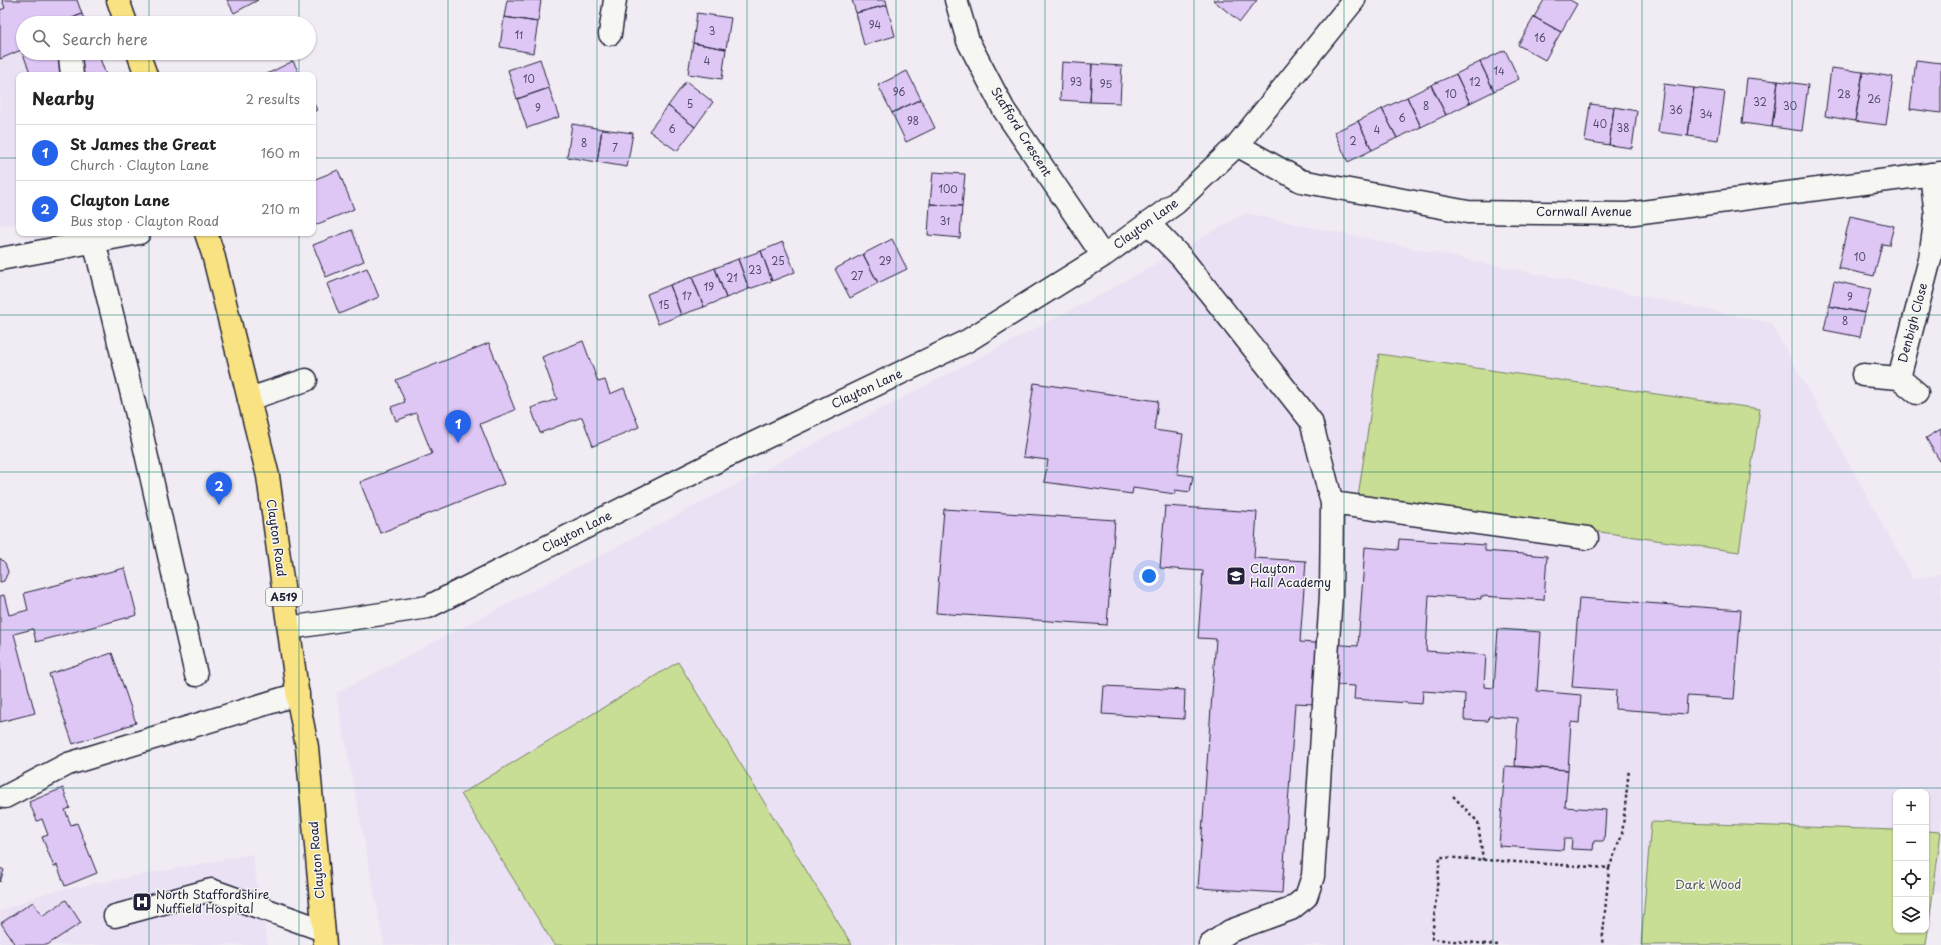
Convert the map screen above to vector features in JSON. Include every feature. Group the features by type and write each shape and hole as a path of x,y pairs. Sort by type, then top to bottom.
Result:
{"main road":[{"path":"118,0 123,16"},
{"path":"141,60 145,72"},
{"name":"Clayton Road","path":"207,236 213,254 268,476 288,628 307,747 324,937"}],"street":[{"path":"610,34 616,0"},
{"name":"Stafford Crescent","path":"956,0 968,41 1004,110 1103,256"},
{"name":"Clayton Lane","path":"288,628 428,607 725,456 967,341 1103,256 1176,203 1237,145 1354,0"},
{"path":"70,60 72,72"},
{"name":"Cornwall Avenue","path":"1237,145 1301,182 1468,212 1627,214 1936,174"},
{"name":"Denbigh Close","path":"1899,378 1930,259 1936,215 1936,174"},
{"path":"1148,223 1182,258 1311,421 1332,503 1331,595 1312,876 1306,897 1291,909 1230,931 1210,945"},
{"path":"0,259 122,236"},
{"path":"94,241 141,430 196,675"},
{"name":"Denbigh Close","path":"1862,375 1899,378 1917,393"},
{"path":"249,399 306,380"},
{"path":"1332,503 1587,538"},
{"path":"5,797 68,764 298,694"},
{"path":"115,916 211,890 324,937"}],"path":[{"path":"1602,945 1609,868 1622,835 1629,769"},
{"path":"1453,796 1478,822 1483,860"},
{"path":"1498,945 1432,940 1440,857 1609,868"}],"shaded area":[{"path":"0,0 77,0 83,16 16,16 16,60 101,60 105,72 16,72 16,223 0,226"},
{"name":"Clayton Hall Academy","path":"1245,213 1771,323 1913,579 1941,574 1941,893 1929,892 1929,789 1893,789 1893,890 1679,945 384,945 336,693 1107,291"},
{"name":"North Staffordshire Nuffield Hospital","path":"252,854 268,945 0,945 0,911 45,893"}],"green space":[{"path":"1379,354 1760,409 1739,552 1358,497"},
{"path":"678,662 852,945 554,945 461,794"},
{"name":"Dark Wood","path":"1651,822 1893,830 1893,933 1928,933 1926,945 1641,945"},
{"name":"Dark Wood","path":"1929,831 1941,832 1929,922"}],"building":[{"path":"2,0 77,0 82,14 77,16 16,16 16,52 0,59 0,10 5,8"},
{"path":"227,0 258,0 234,13"},
{"path":"507,0 541,0 538,22 504,17"},
{"path":"852,0 886,0 887,5 856,13"},
{"path":"1213,0 1257,0 1240,22"},
{"path":"1544,0 1570,0 1577,4 1561,32 1534,17"},
{"path":"887,5 895,36 864,45 856,13"},
{"path":"697,13 731,18 726,49 693,43"},
{"path":"504,17 538,22 533,53 500,47"},
{"path":"1534,17 1561,32 1545,60 1518,45"},
{"path":"693,43 726,49 722,79 688,74"},
{"path":"1505,50 1519,79 1494,91 1480,62"},
{"path":"540,59 549,88 517,99 508,70"},
{"path":"25,60 101,60 105,72 30,72"},
{"path":"1916,60 1941,63 1941,113 1910,109"},
{"path":"293,61 298,72 271,72"},
{"path":"1062,62 1092,64 1090,102 1060,100"},
{"path":"1480,62 1494,91 1470,103 1456,74"},
{"path":"1092,64 1122,66 1120,103 1090,102"},
{"path":"1831,68 1863,72 1855,121 1825,116"},
{"path":"907,71 921,99 892,113 878,85"},
{"path":"1863,72 1893,77 1886,125 1855,121"},
{"path":"1456,74 1470,103 1446,115 1431,85"},
{"path":"1747,78 1778,81 1772,127 1742,123"},
{"path":"686,81 713,102 695,127 668,106"},
{"path":"1778,81 1808,85 1802,131 1772,127"},
{"path":"1664,84 1694,88 1688,136 1658,132"},
{"path":"1431,85 1446,115 1421,127 1407,97"},
{"path":"549,88 559,117 527,128 517,99"},
{"path":"1694,88 1725,92 1718,140 1688,136"},
{"path":"1407,97 1421,127 1397,138 1382,109"},
{"path":"921,99 935,128 906,142 892,113"},
{"path":"1590,104 1614,107 1609,145 1585,141"},
{"path":"668,106 695,127 677,151 649,131"},
{"path":"1614,107 1637,111 1632,148 1609,145"},
{"path":"1382,109 1397,138 1372,150 1358,121"},
{"path":"1358,121 1372,150 1348,162 1334,132"},
{"path":"572,124 602,129 597,162 567,157"},
{"path":"602,129 633,133 627,167 597,162"},
{"path":"338,170 354,209 316,225 316,179"},
{"path":"933,172 965,174 962,206 930,204"},
{"path":"930,204 962,206 960,238 928,235"},
{"path":"1850,216 1894,226 1889,245 1882,244 1874,276 1838,268"},
{"path":"352,230 364,261 326,277 313,245"},
{"path":"892,239 907,269 878,283 863,254"},
{"path":"783,242 795,272 772,281 761,251"},
{"path":"761,251 772,281 749,289 738,259"},
{"path":"863,254 878,283 850,298 835,269"},
{"path":"738,259 749,289 726,298 715,268"},
{"path":"367,268 379,297 339,314 327,284"},
{"path":"715,268 726,298 704,307 692,277"},
{"path":"692,277 704,307 681,315 670,285"},
{"path":"1834,281 1871,289 1865,313 1829,306"},
{"path":"670,285 681,315 658,324 647,294"},
{"path":"1829,306 1865,313 1860,337 1824,330"},
{"path":"583,341 598,382 605,380 610,394 624,388 639,427 593,446 582,417 540,433 531,408 557,399 542,357"},
{"path":"489,343 515,410 480,424 504,484 380,533 360,482 432,454 416,413 396,421 391,407 405,402 396,380"},
{"path":"1034,383 1158,401 1154,430 1183,434 1177,474 1193,476 1190,492 1175,490 1175,494 1133,488 1132,494 1044,482 1048,460 1023,457"},
{"path":"1941,429 1941,463 1926,438"},
{"path":"1165,506 1257,512 1254,558 1306,561 1300,642 1358,646 1365,547 1398,550 1399,539 1485,545 1485,551 1547,556 1544,600 1481,596 1481,599 1429,595 1426,651 1486,655 1484,687 1494,688 1498,629 1541,632 1537,691 1581,695 1579,723 1571,722 1568,770 1515,766 1518,718 1489,716 1488,721 1464,720 1465,694 1423,691 1422,704 1354,699 1355,686 1315,684 1314,704 1295,703 1282,893 1198,888 1216,639 1198,638 1203,571 1160,568"},
{"path":"944,509 1115,520 1107,625 936,613"},
{"path":"0,558 5,563 8,572 4,581 0,582"},
{"path":"125,568 137,615 36,642 33,629 14,634 35,713 0,722 0,596 4,595 9,615 28,610 24,593"},
{"path":"1579,598 1741,610 1734,699 1687,696 1686,714 1615,709 1616,690 1572,687"},
{"path":"112,653 136,723 73,744 49,674"},
{"path":"1104,686 1185,690 1184,719 1102,714"},
{"path":"1505,766 1568,770 1565,807 1606,810 1604,841 1594,841 1593,850 1571,849 1572,839 1564,839 1563,850 1499,846"},
{"path":"63,788 70,808 65,810 71,825 77,823 97,873 65,886 57,865 54,867 42,837 48,835 42,819 37,821 29,802"},
{"path":"0,868 4,870 0,882"},
{"path":"66,900 81,923 47,945 15,945 1,923 33,902 42,916"}],"place":[{"name":"St James the Great","path":"458,443"},
{"name":"Clayton Lane","path":"219,505"},
{"name":"Clayton Hall Academy","path":"1236,576"},
{"name":"North Staffordshire Nuffield Hospital","path":"142,902"}]}
